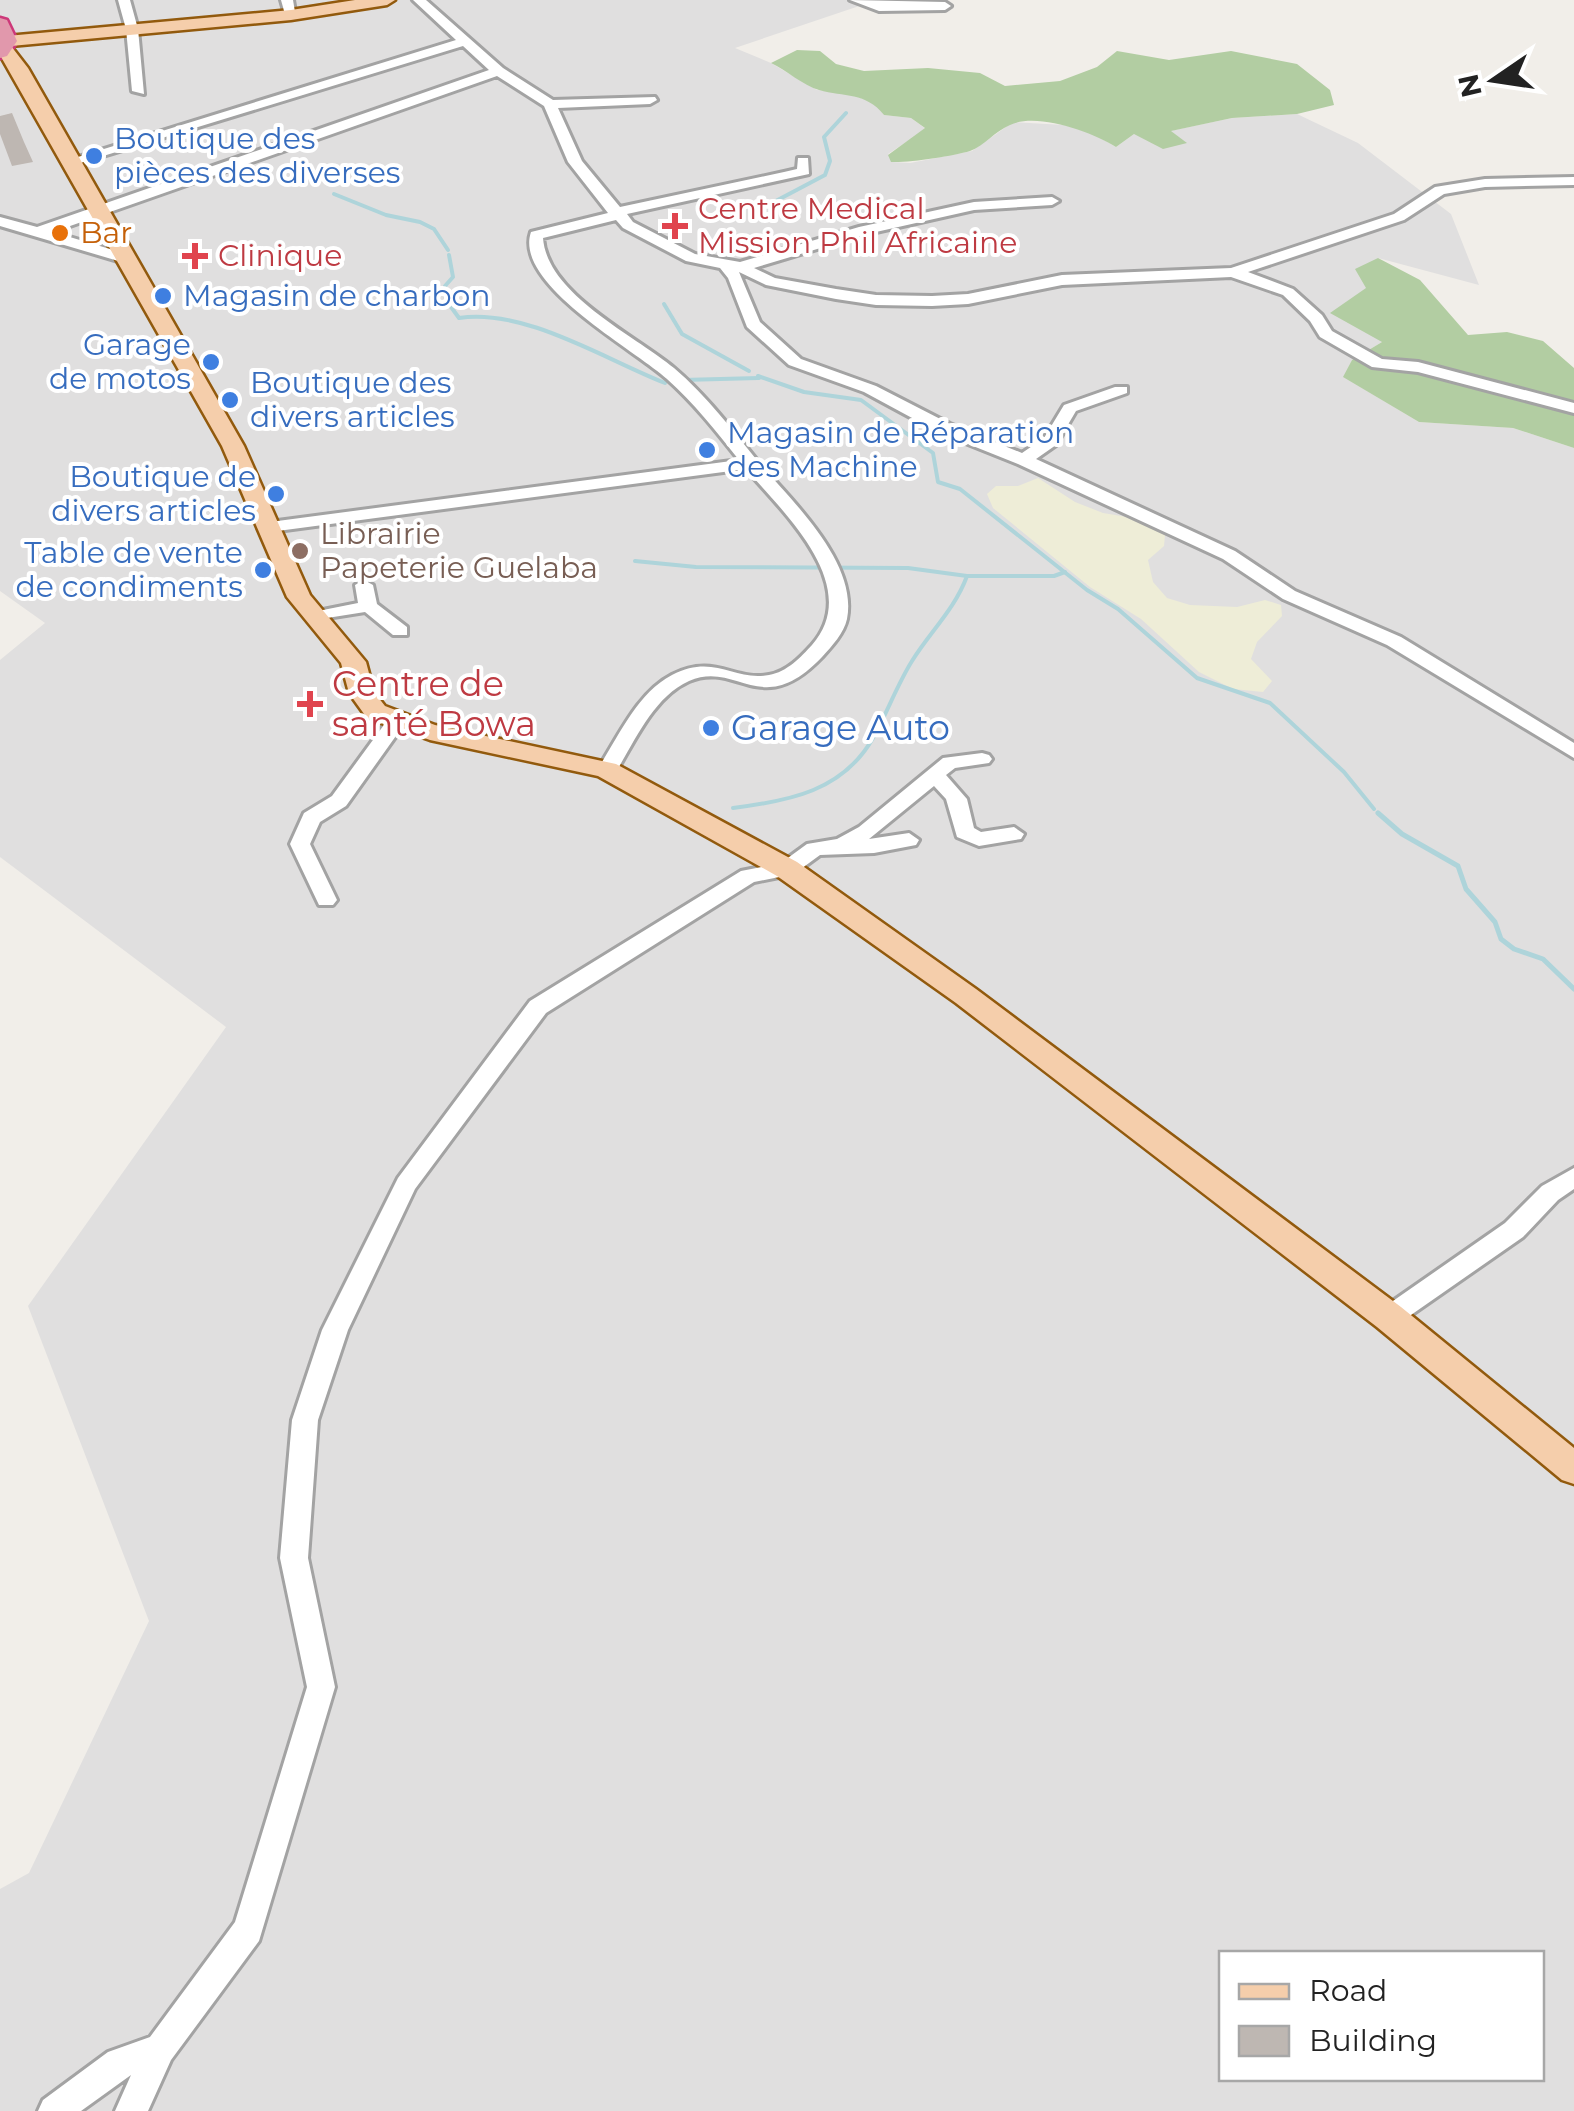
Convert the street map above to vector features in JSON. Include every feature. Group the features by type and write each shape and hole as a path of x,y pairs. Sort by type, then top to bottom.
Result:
{"main road":[{"path":"387,0 290,7 132,29 3,41 233,446 285,568 315,616 353,662 362,693 376,712 396,722 606,770 674,803 787,869 966,996 1389,1317 1574,1469"}],"street":[{"path":"124,0 132,29 139,91"},
{"path":"419,0 498,71 550,104 575,162 617,214 664,246 771,282 876,300 968,299 1062,280 1233,272 1399,217 1440,190 1485,182 1574,181"},
{"path":"856,0 880,8 945,6"},
{"path":"72,162 462,42"},
{"path":"38,232 498,71"},
{"path":"550,104 650,100"},
{"path":"606,770 665,686 692,673 708,672 784,682 797,674 838,616 828,566 802,521 751,463 726,427 693,395 648,355 562,291 534,245 536,234 787,176 804,171 803,161"},
{"path":"734,267 864,230 974,206 1052,201"},
{"path":"0,221 125,258"},
{"path":"772,259 815,288"},
{"path":"734,267 753,324 795,362 870,389 944,428 1024,460 1229,555 1289,595 1394,641 1574,752"},
{"path":"1233,272 1288,292 1316,318 1326,334 1378,364 1418,367 1574,408"},
{"path":"1024,460 1050,440 1070,408 1121,390"},
{"path":"270,527 751,463"},
{"path":"364,586 368,606 400,632"},
{"path":"315,616 368,606"},
{"path":"326,900 300,844 312,818 339,801 396,722"},
{"path":"842,845 866,832 920,783 934,777 950,762 982,759"},
{"path":"934,777 947,783 958,802 964,832 979,839 1014,834"},
{"path":"132,2111 160,2049 248,1930 321,1687 294,1558 305,1420 336,1330 406,1184 538,1006 748,876 787,869 814,849 909,840"},
{"path":"1389,1317 1514,1230 1550,1193 1574,1177"},
{"path":"54,2111 119,2063 160,2049"}],"shaded area":[{"path":"0,0 877,0 735,48 771,63 817,90 874,102 884,115 911,118 926,129 888,154 892,162 910,163 972,151 1013,122 1064,125 1092,133 1116,147 1134,134 1186,143 1170,131 1232,118 1297,114 1358,143 1451,214 1479,285 1378,258 1367,288 1348,303 1382,342 1352,360 1344,377 1419,422 1513,428 1574,448 1574,2111 0,2111 0,1889 29,1873 149,1621 28,1306 226,1027 0,857 0,660 45,623 0,591"}],"green space":[{"path":"797,50 820,51 836,64 864,71 928,68 980,73 1005,86 1060,81 1097,67 1117,51 1169,60 1231,51 1297,64 1330,90 1334,105 1297,114 1232,118 1171,131 1187,143 1163,149 1134,134 1116,147 1064,125 1021,122 970,151 891,162 888,155 925,128 911,118 884,115 862,99 813,88 771,63"},
{"path":"1378,258 1420,280 1468,335 1507,332 1543,341 1574,368 1574,448 1513,428 1419,422 1343,377 1352,360 1382,342 1330,313 1366,288 1355,269"},
{"path":"1038,478 1075,502 1127,517 1165,535 1164,546 1148,560 1153,582 1167,598 1190,605 1237,607 1265,600 1281,605 1282,616 1257,642 1251,659 1272,681 1263,692 1233,689 1199,672 1141,619 1090,587 993,508 987,494 996,486 1018,486"}],"building":[{"path":"12,113 33,162 12,166 0,134 0,116"}],"waterway":[{"path":"755,212 825,175 830,161 824,137 846,113"},
{"path":"334,194 386,215 420,222 434,229 448,250"},
{"path":"449,255 453,277 445,286 446,300 459,318 484,317 537,328 665,383"},
{"path":"664,304 682,334 749,371"},
{"path":"758,376 804,392 861,400 933,453 938,482 960,489 1065,572"},
{"path":"682,380 759,378"},
{"path":"635,561 696,567 908,568 967,576"},
{"path":"967,576 1054,576 1065,572"},
{"path":"1065,572 1118,609 1197,678 1270,703 1344,772 1374,809"},
{"path":"733,808 774,802 813,790 830,782 861,756 907,670 949,610 967,576"},
{"path":"1378,813 1402,834 1458,866 1466,889 1495,922 1501,939 1514,949 1543,959 1574,989"}],"place":[{"name":"Boutique des pièces des diverses","path":"94,156"},
{"name":"Centre Medical Mission Phil Africaine","path":"675,226"},
{"name":"Bar","path":"60,233"},
{"name":"Clinique","path":"195,256"},
{"name":"Magasin de charbon","path":"163,296"},
{"name":"Garage de motos","path":"211,362"},
{"name":"Boutique des divers articles","path":"230,400"},
{"name":"Magasin de Réparation des Machine","path":"707,450"},
{"name":"Boutique de divers articles","path":"276,494"},
{"name":"Librairie Papeterie Guelaba","path":"300,551"},
{"name":"Table de vente de condiments","path":"263,570"},
{"name":"Centre de santé Bowa","path":"310,704"},
{"name":"Garage Auto","path":"711,728"}]}
